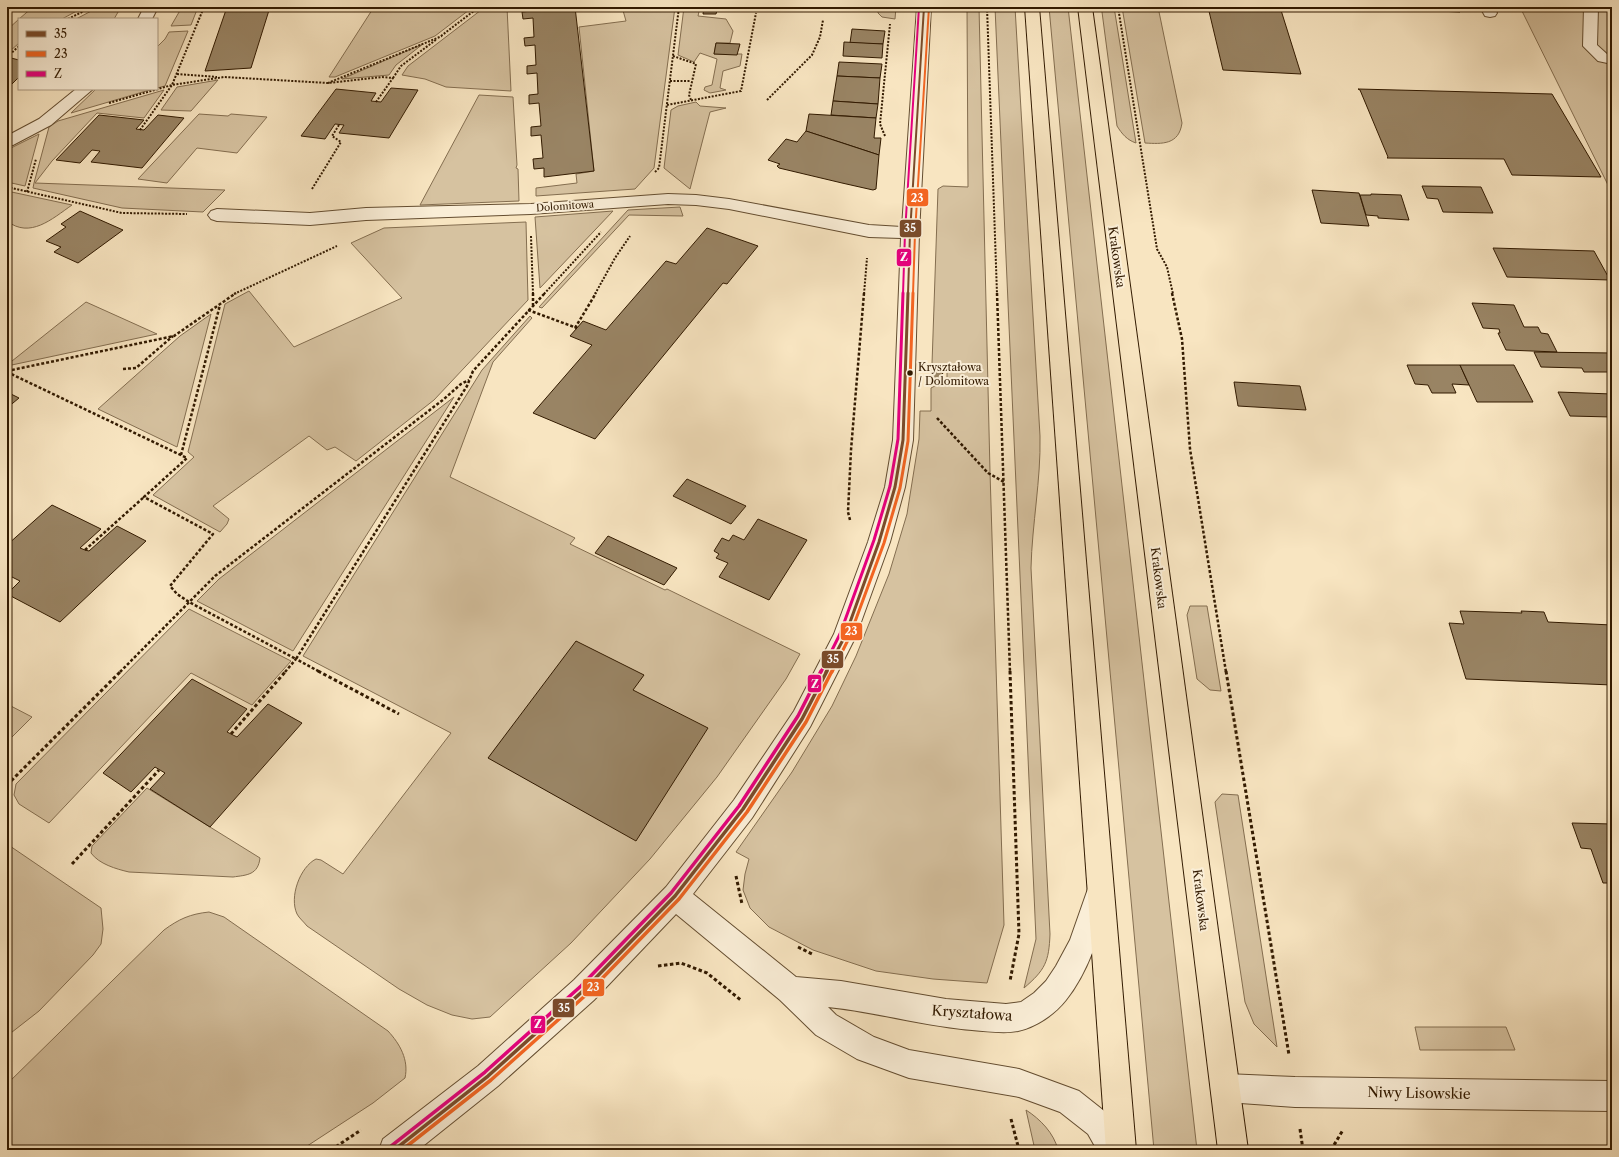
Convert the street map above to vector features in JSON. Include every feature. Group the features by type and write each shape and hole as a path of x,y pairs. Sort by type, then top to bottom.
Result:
{"main road":[{"path":"1032,7 1121,1150"},
{"name":"Krakowska","path":"1085,7 1233,1150"}],"street":[{"path":"146,18 151,7"},
{"path":"394,1150 488,1076 584,990 675,896 743,809 802,719 845,636 879,542 895,487 903,440 910,233 924,7"},
{"path":"1591,7 1590,46 1603,58 1612,60"},
{"path":"7,142 45,122 84,90"},
{"name":"Dolomitowa","path":"217,215 310,219 366,214 531,209 628,202 696,200 729,204 869,231 910,233"},
{"name":"Kryształowa","path":"790,990 840,995 953,1015 1017,1017 1030,1012 1044,1002 1072,966 1084,938 1101,885"},
{"path":"675,896 790,990 826,1025 867,1049 909,1064 1019,1083 1069,1101 1098,1124 1114,1150"},
{"name":"Niwy Lisowskie","path":"1226,1088 1295,1092 1612,1096"}],"path":[{"path":"70,18 92,7"},
{"path":"140,130 172,86 204,7"},
{"path":"376,102 401,66 479,7"},
{"path":"231,734 296,659 469,380 473,371 659,168 679,7"},
{"path":"987,7 1020,934 1010,982 1002,982"},
{"path":"1118,7 1157,249 1167,268 1182,339 1190,449 1295,1092 1303,1150"},
{"path":"667,105 741,91 756,13"},
{"path":"767,100 812,55 820,37 823,20"},
{"path":"884,136 880,124 890,24"},
{"path":"328,83 442,36"},
{"path":"7,58 18,47"},
{"path":"673,56 696,64 689,95 691,100"},
{"path":"176,74 328,83 382,77 393,78"},
{"path":"208,80 210,76"},
{"path":"172,86 224,77"},
{"path":"670,81 691,81"},
{"path":"293,218 341,142 332,136 339,125"},
{"path":"7,187 122,212 217,215"},
{"path":"531,209 533,305"},
{"path":"850,523 848,512 851,450 869,231"},
{"path":"528,310 576,328 623,245 630,236"},
{"path":"123,369 136,368 174,336 236,293 337,246"},
{"path":"181,455 220,304"},
{"path":"7,372 174,336"},
{"path":"7,372 186,458 85,550"},
{"path":"7,785 215,576 444,400 461,384 469,380"},
{"path":"936,417 988,473 1004,482"},
{"path":"144,497 213,534 170,586 177,594 189,602 399,714"},
{"path":"72,864 160,770"},
{"path":"739,870 736,876 742,906"},
{"path":"792,945 814,955"},
{"path":"1010,1117 1019,1150"},
{"path":"331,1150 365,1128"}],"shaded area":[{"path":"33,7 84,7 64,18 20,18"},
{"path":"99,7 121,7 115,18 78,18"},
{"path":"182,7 198,7 191,25 171,26"},
{"path":"374,7 473,7 435,36 335,77 329,77"},
{"path":"485,7 507,7 511,91 446,87 425,79 402,75 408,66"},
{"path":"622,7 675,7 654,168 635,189 536,196 536,188 577,183 576,174 594,171 579,27 626,21"},
{"path":"684,7 700,7 698,16 726,19 733,31 730,43 716,43 714,54 742,54 740,66 723,71 720,88 726,90 710,93 704,90 705,87 712,85 717,59 700,53 694,62 678,55"},
{"path":"878,7 896,7 895,19 882,17 878,13"},
{"path":"967,7 979,7 990,472 1004,925 987,983 933,979 876,971 813,950 769,927 750,908 743,890 749,859 736,852 792,772 832,706 856,656 889,574 907,514 919,439 920,411 931,411 931,388 935,386 947,385 947,365 932,364 938,189 943,186 968,187"},
{"path":"995,7 1015,7 1040,436 1039,469 1031,568 1050,934 1047,959 1037,976 1024,988 1036,939"},
{"path":"1049,7 1068,7 1197,1150 1154,1150"},
{"path":"1102,7 1114,7 1136,143 1125,136 1117,126"},
{"path":"1122,7 1158,7 1182,123 1177,136 1169,142 1145,143"},
{"path":"1520,7 1612,7 1612,187 1609,187"},
{"path":"18,20 18,44 9,52 7,52 7,30"},
{"path":"188,31 165,86 158,88 158,46 169,32"},
{"path":"423,44 396,65 389,75 342,79"},
{"path":"218,80 191,111 161,110 177,87"},
{"path":"95,90 150,90 71,113"},
{"path":"164,90 144,118 97,113 52,161 35,183 225,190 203,212 122,208 33,188 49,127 58,121"},
{"path":"479,95 513,97 519,201 420,205"},
{"path":"696,102 700,106 726,108 710,112 690,189 664,168 671,110 678,106"},
{"path":"199,114 228,116 231,114 267,117 237,153 197,148 167,183 138,179"},
{"path":"39,134 25,186 7,182 7,150"},
{"path":"7,191 72,205 41,225 32,228 24,228 7,221"},
{"path":"680,207 683,216 629,215 542,308 539,307 628,210"},
{"path":"613,211 540,288 535,217"},
{"path":"526,222 528,300 434,400 356,461 335,447 327,450 309,436 213,506 229,519 227,524 220,532 153,495 194,457 188,452 225,304 249,291 294,347 402,298 351,243 384,228"},
{"path":"86,302 157,334 7,366 7,365"},
{"path":"211,314 177,447 98,409 180,336"},
{"path":"530,316 532,318 493,362 450,477 575,538 570,544 665,590 667,589 800,654 786,679 717,777 650,859 571,943 490,1017 472,1019 452,1015 427,1005 399,989 307,926 297,914 294,899 295,891 301,875 310,863 316,859 321,860 343,874 451,733 303,656 482,370"},
{"path":"454,397 293,651 197,601 219,579"},
{"path":"1190,606 1207,606 1221,691 1210,690 1197,679 1187,615"},
{"path":"189,609 291,661 252,705 191,673 49,823 19,804 14,795 16,784"},
{"path":"7,704 32,717 7,742"},
{"path":"147,788 260,858 257,868 247,875 233,877 129,872 113,868 98,860 91,853 92,846"},
{"path":"1222,794 1238,795 1277,1047 1254,1024 1245,1002 1215,802"},
{"path":"7,844 101,908 103,929 101,944 93,955 39,1011 7,1036"},
{"path":"209,912 224,917 388,1031 400,1047 405,1059 405,1078 373,1103 301,1150 7,1150 7,1084 164,930 185,918 196,914"},
{"path":"1415,1027 1506,1027 1515,1050 1420,1050"},
{"path":"1026,1110 1050,1132 1058,1150 1035,1150"}],"building":[{"path":"227,7 270,7 251,68 205,71"},
{"path":"532,7 575,7 594,171 544,177 544,168 534,169 533,159 543,158 541,135 531,136 531,127 541,126 539,103 529,104 529,95 538,94 537,73 527,74 527,66 536,65 535,45 525,46 524,38 534,37 533,18 523,19 522,12 532,11"},
{"path":"704,7 718,7 716,14 703,14"},
{"path":"1208,7 1280,7 1301,74 1223,70"},
{"path":"1345,7 1458,7 1460,12"},
{"path":"852,29 885,31 883,44 850,43"},
{"path":"844,42 883,44 882,58 843,56"},
{"path":"716,43 740,44 737,55 714,54"},
{"path":"11,58 18,60 18,78 7,89 7,62"},
{"path":"839,62 882,64 880,78 837,76"},
{"path":"837,76 880,78 878,104 833,101"},
{"path":"391,88 418,90 389,138 339,133 344,125 335,124 325,139 301,136 336,89 376,93 371,101 381,102"},
{"path":"1358,89 1552,94 1601,177 1512,175 1504,159 1387,158 1388,157 1360,90"},
{"path":"833,101 878,104 876,118 831,115"},
{"path":"809,114 876,118 874,138 881,138 879,155 806,131"},
{"path":"99,115 144,120 136,129 144,130 158,115 184,118 142,168 91,162 100,151 92,150 80,163 56,160"},
{"path":"806,131 879,155 876,189 873,190 779,168 777,166 780,164 768,160 786,139 797,142"},
{"path":"1422,186 1481,187 1493,213 1443,212 1438,199 1427,198"},
{"path":"1312,190 1359,193 1369,226 1321,223"},
{"path":"1360,195 1401,195 1409,220 1378,218 1378,216 1366,215"},
{"path":"80,211 123,230 78,263 54,252 61,247 46,241 66,227 61,224"},
{"path":"707,228 758,246 727,284 723,283 595,439 533,413 592,345 570,336 583,321 606,330 666,261 676,264"},
{"path":"1493,248 1594,251 1610,280 1507,277"},
{"path":"1472,303 1514,305 1524,327 1538,327 1541,333 1548,334 1557,352 1506,350 1498,333 1500,333 1499,329 1483,328"},
{"path":"1534,352 1612,353 1612,372 1584,372 1582,368 1541,367"},
{"path":"1407,365 1460,365 1469,385 1452,384 1456,393 1432,393 1428,385 1415,384"},
{"path":"1460,365 1514,365 1533,402 1477,402"},
{"path":"932,366 943,367 942,383 932,382"},
{"path":"1234,382 1300,386 1306,410 1238,406"},
{"path":"7,392 19,398 7,408"},
{"path":"1558,392 1612,394 1612,417 1570,416"},
{"path":"687,479 746,506 731,524 673,496"},
{"path":"52,505 101,529 80,548 85,550 89,551 117,526 146,541 60,622 7,594 20,581 10,576 7,579 7,545"},
{"path":"758,519 807,540 769,600 719,577 728,563 716,558 719,554 714,551 722,538 729,541 733,535 744,540"},
{"path":"608,536 677,568 664,585 595,553"},
{"path":"1460,611 1522,613 1521,611 1544,612 1548,622 1612,625 1612,685 1466,679 1449,623 1464,624"},
{"path":"576,641 644,675 633,690 708,728 636,841 488,758"},
{"path":"192,679 247,709 227,732 237,737 268,704 302,723 210,827 150,789 165,773 155,767 131,792 103,773"},
{"path":"1572,823 1612,824 1612,883 1603,883 1591,849 1581,848"}],"transit line":[{"name":"Z","path":"391,1146 485,1072 581,986 671,893 739,806 798,716 840,634 874,540 890,486 898,439 905,233 919,7"},
{"name":"35","path":"394,1150 488,1076 584,990 675,896 743,809 802,719 845,636 879,542 895,487 903,440 910,233 924,7"},
{"name":"23","path":"402,1150 491,1080 587,994 679,899 747,812 806,722 849,638 884,543 900,488 908,441 915,233 929,7"}],"place":[{"name":"Kryształowa / Dolomitowa","path":"910,373"}]}
